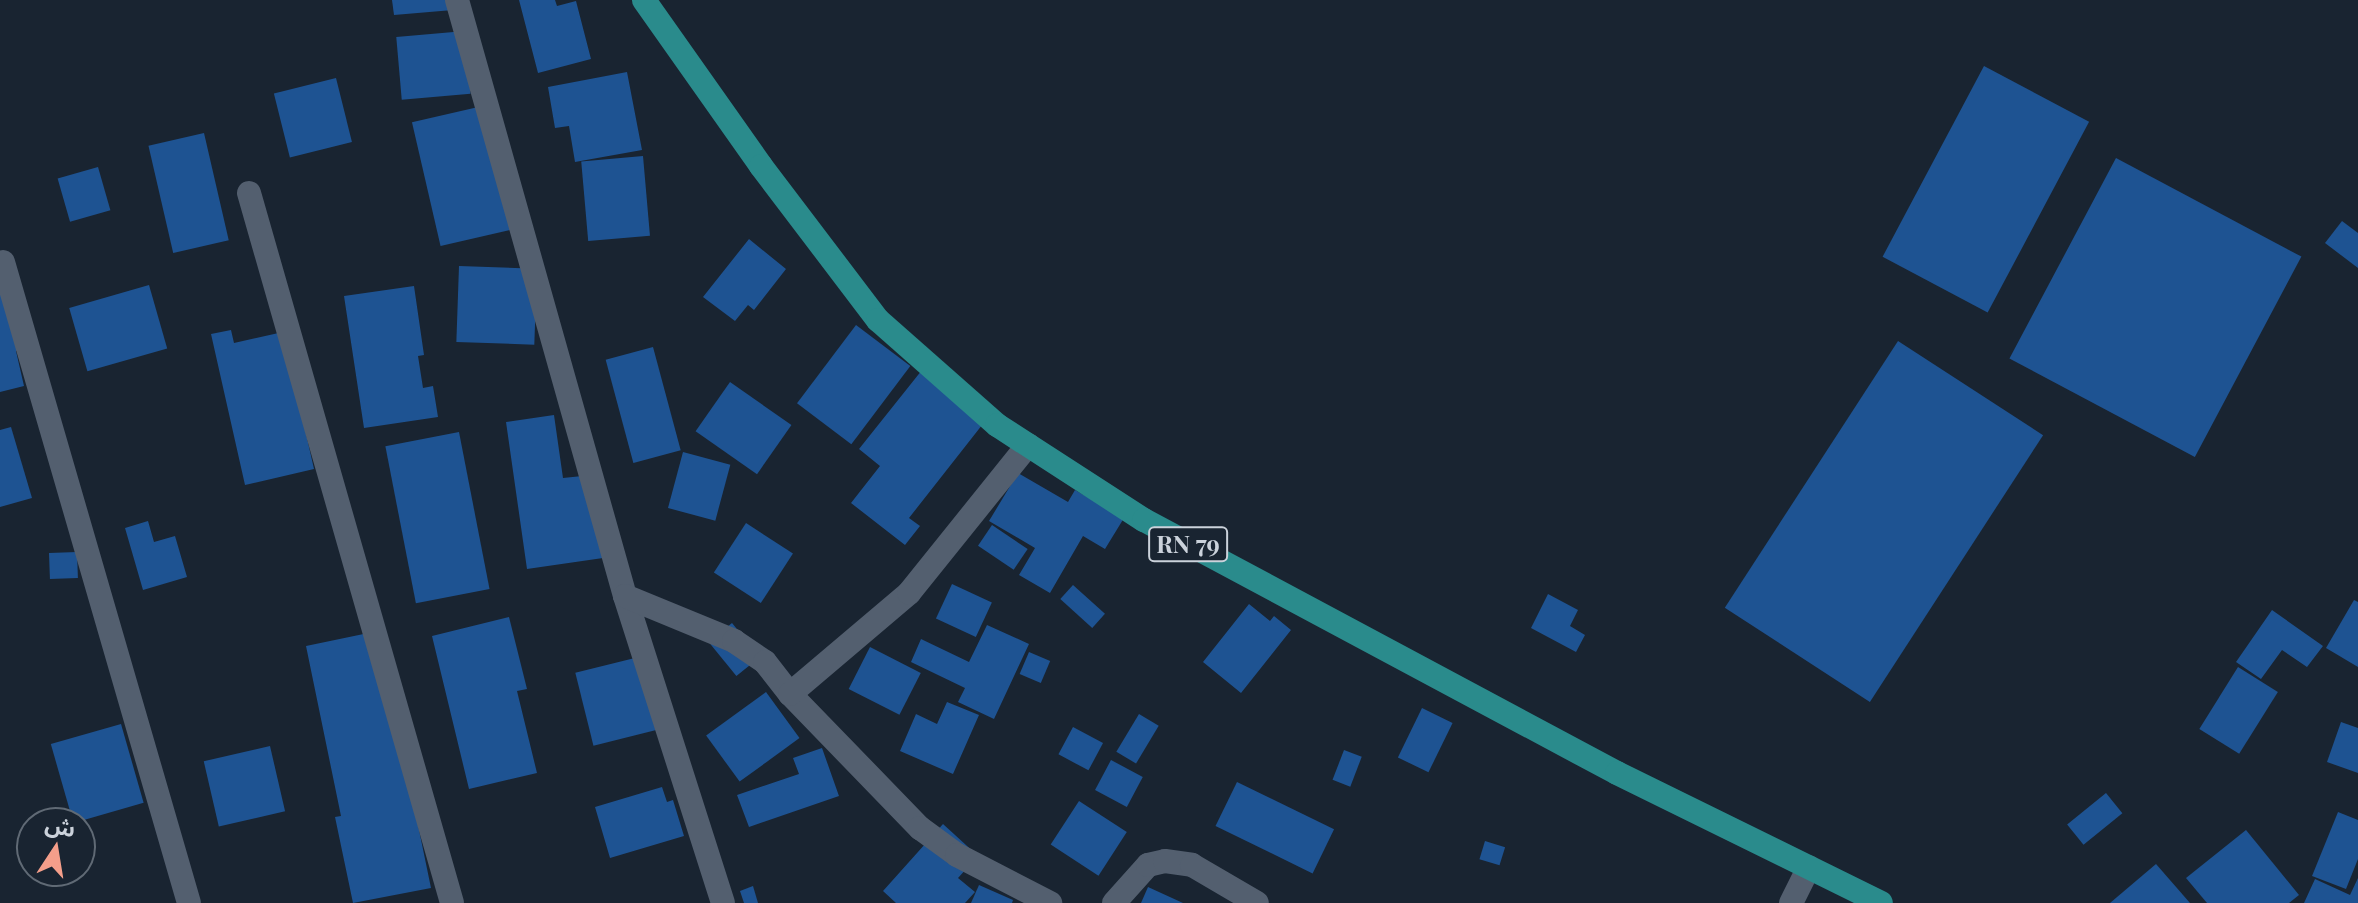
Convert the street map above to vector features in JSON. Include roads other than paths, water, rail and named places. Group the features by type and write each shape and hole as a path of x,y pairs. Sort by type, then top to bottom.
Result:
{"main road":[{"name":"RN 79","path":"644,0 761,166 878,320 997,425 1144,520 1617,773 1881,903"}],"street":[{"path":"457,0 625,596 723,903"},
{"path":"249,193 452,903"},
{"path":"3,262 189,903"},
{"path":"790,694 909,593 1028,445"},
{"path":"625,596 734,641 765,662 790,694 920,828 957,855 1050,903"},
{"path":"1114,903 1148,865 1165,861 1192,865 1257,903"},
{"path":"1791,903 1809,867"}]}
